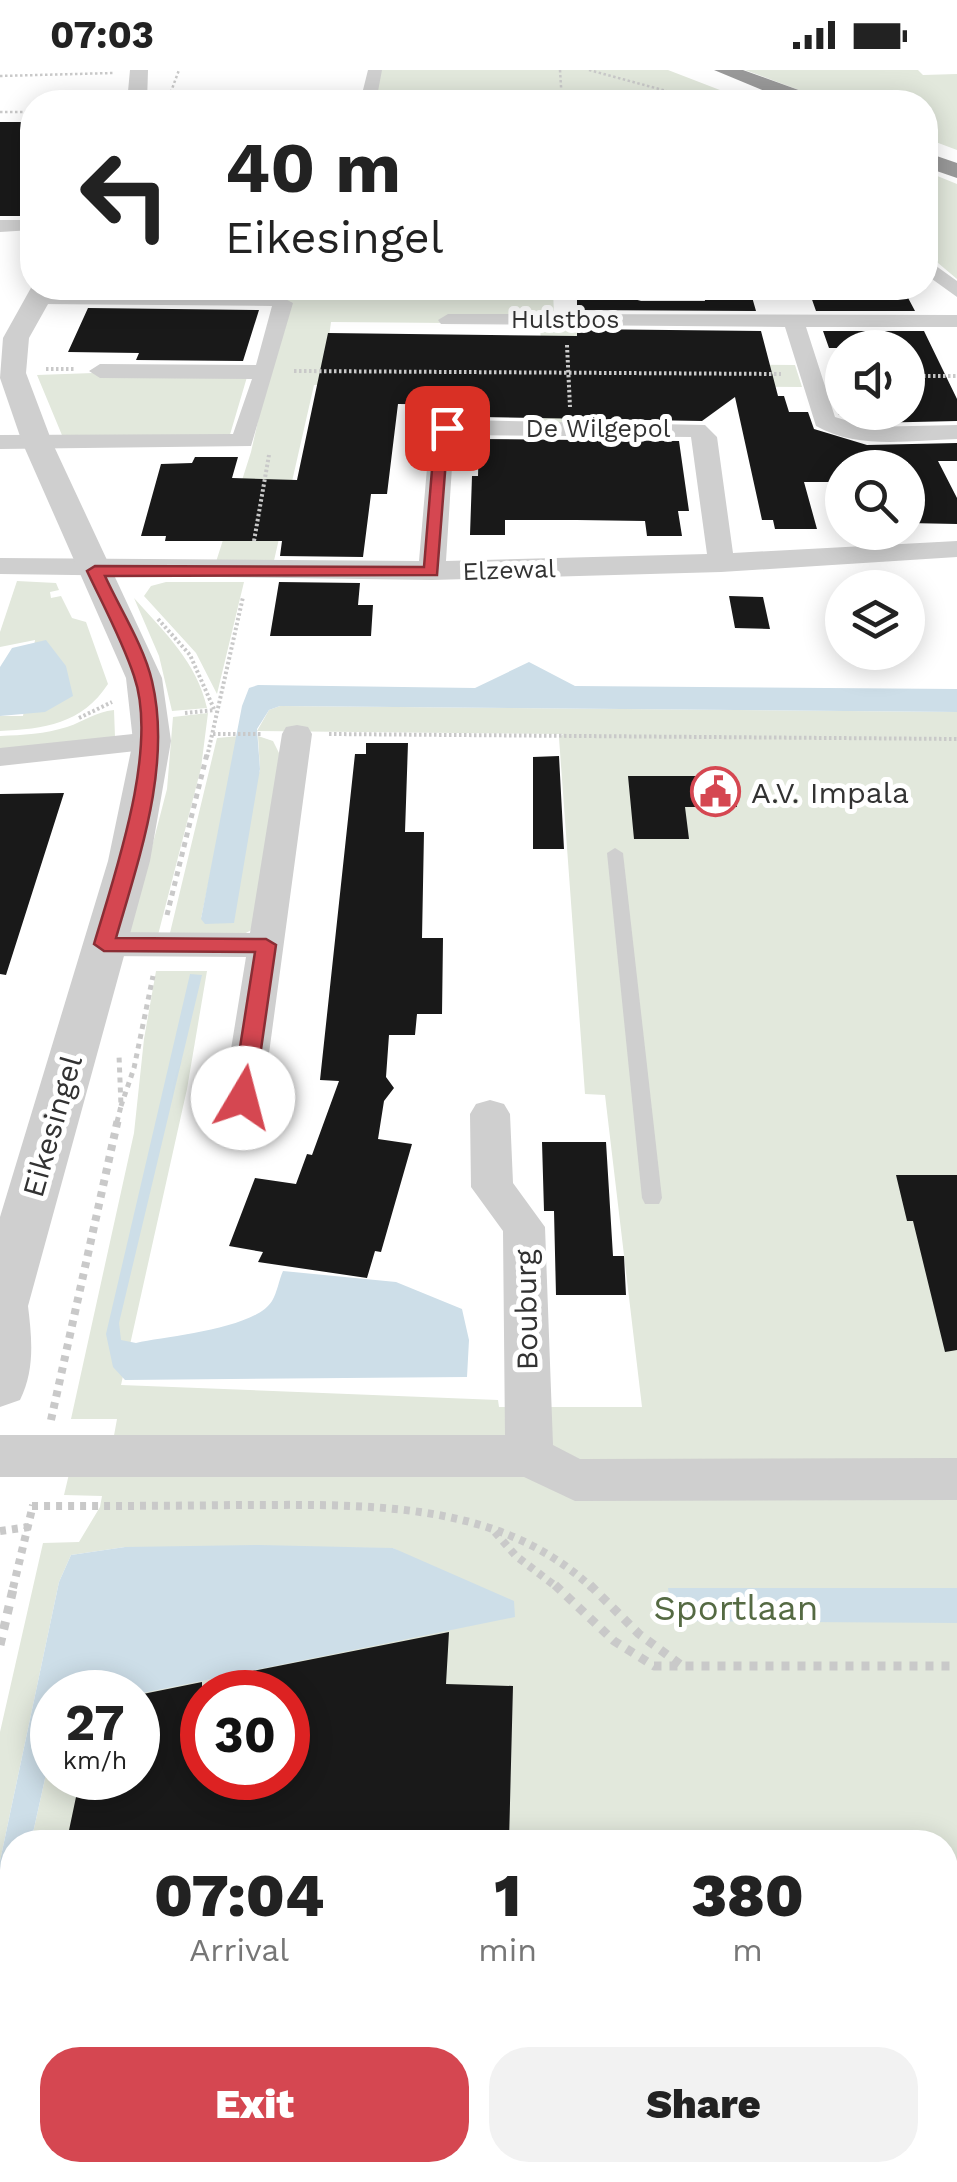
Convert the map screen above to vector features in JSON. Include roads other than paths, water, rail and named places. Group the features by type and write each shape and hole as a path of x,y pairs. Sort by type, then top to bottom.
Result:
{"highway":[{"path":"717,73 753,90"},
{"path":"717,73 772,90"}],"street":[{"path":"6,374 16,338 37,300"},
{"path":"0,442 243,441 283,303 275,300"},
{"name":"Hulstbos","path":"448,320 681,312 794,321 957,320"},
{"path":"794,321 824,420 834,429 858,433 957,432"},
{"path":"100,371 265,372"},
{"name":"Eikesingel","path":"0,1383 4,1362 0,1307 128,861 152,740 144,678 6,374"},
{"name":"De Wilgepol","path":"432,572 442,433 447,428 697,430 705,437 721,564"},
{"name":"Elzewal","path":"0,566 95,571 432,572 721,564 957,549"},
{"path":"243,1098 266,945 282,734"},
{"path":"0,756 152,740"},
{"path":"104,944 266,945"},
{"name":"Bouburg","path":"490,1114 492,1187 524,1227 529,1456"},
{"path":"21,1457 529,1456 575,1480 957,1479"}],"lane":[{"path":"615,853 652,1198"}],"place":[{"name":"A.V. Impala","path":"716,792"}],"park label":[{"name":"Sportlaan","path":"736,1608"}]}
